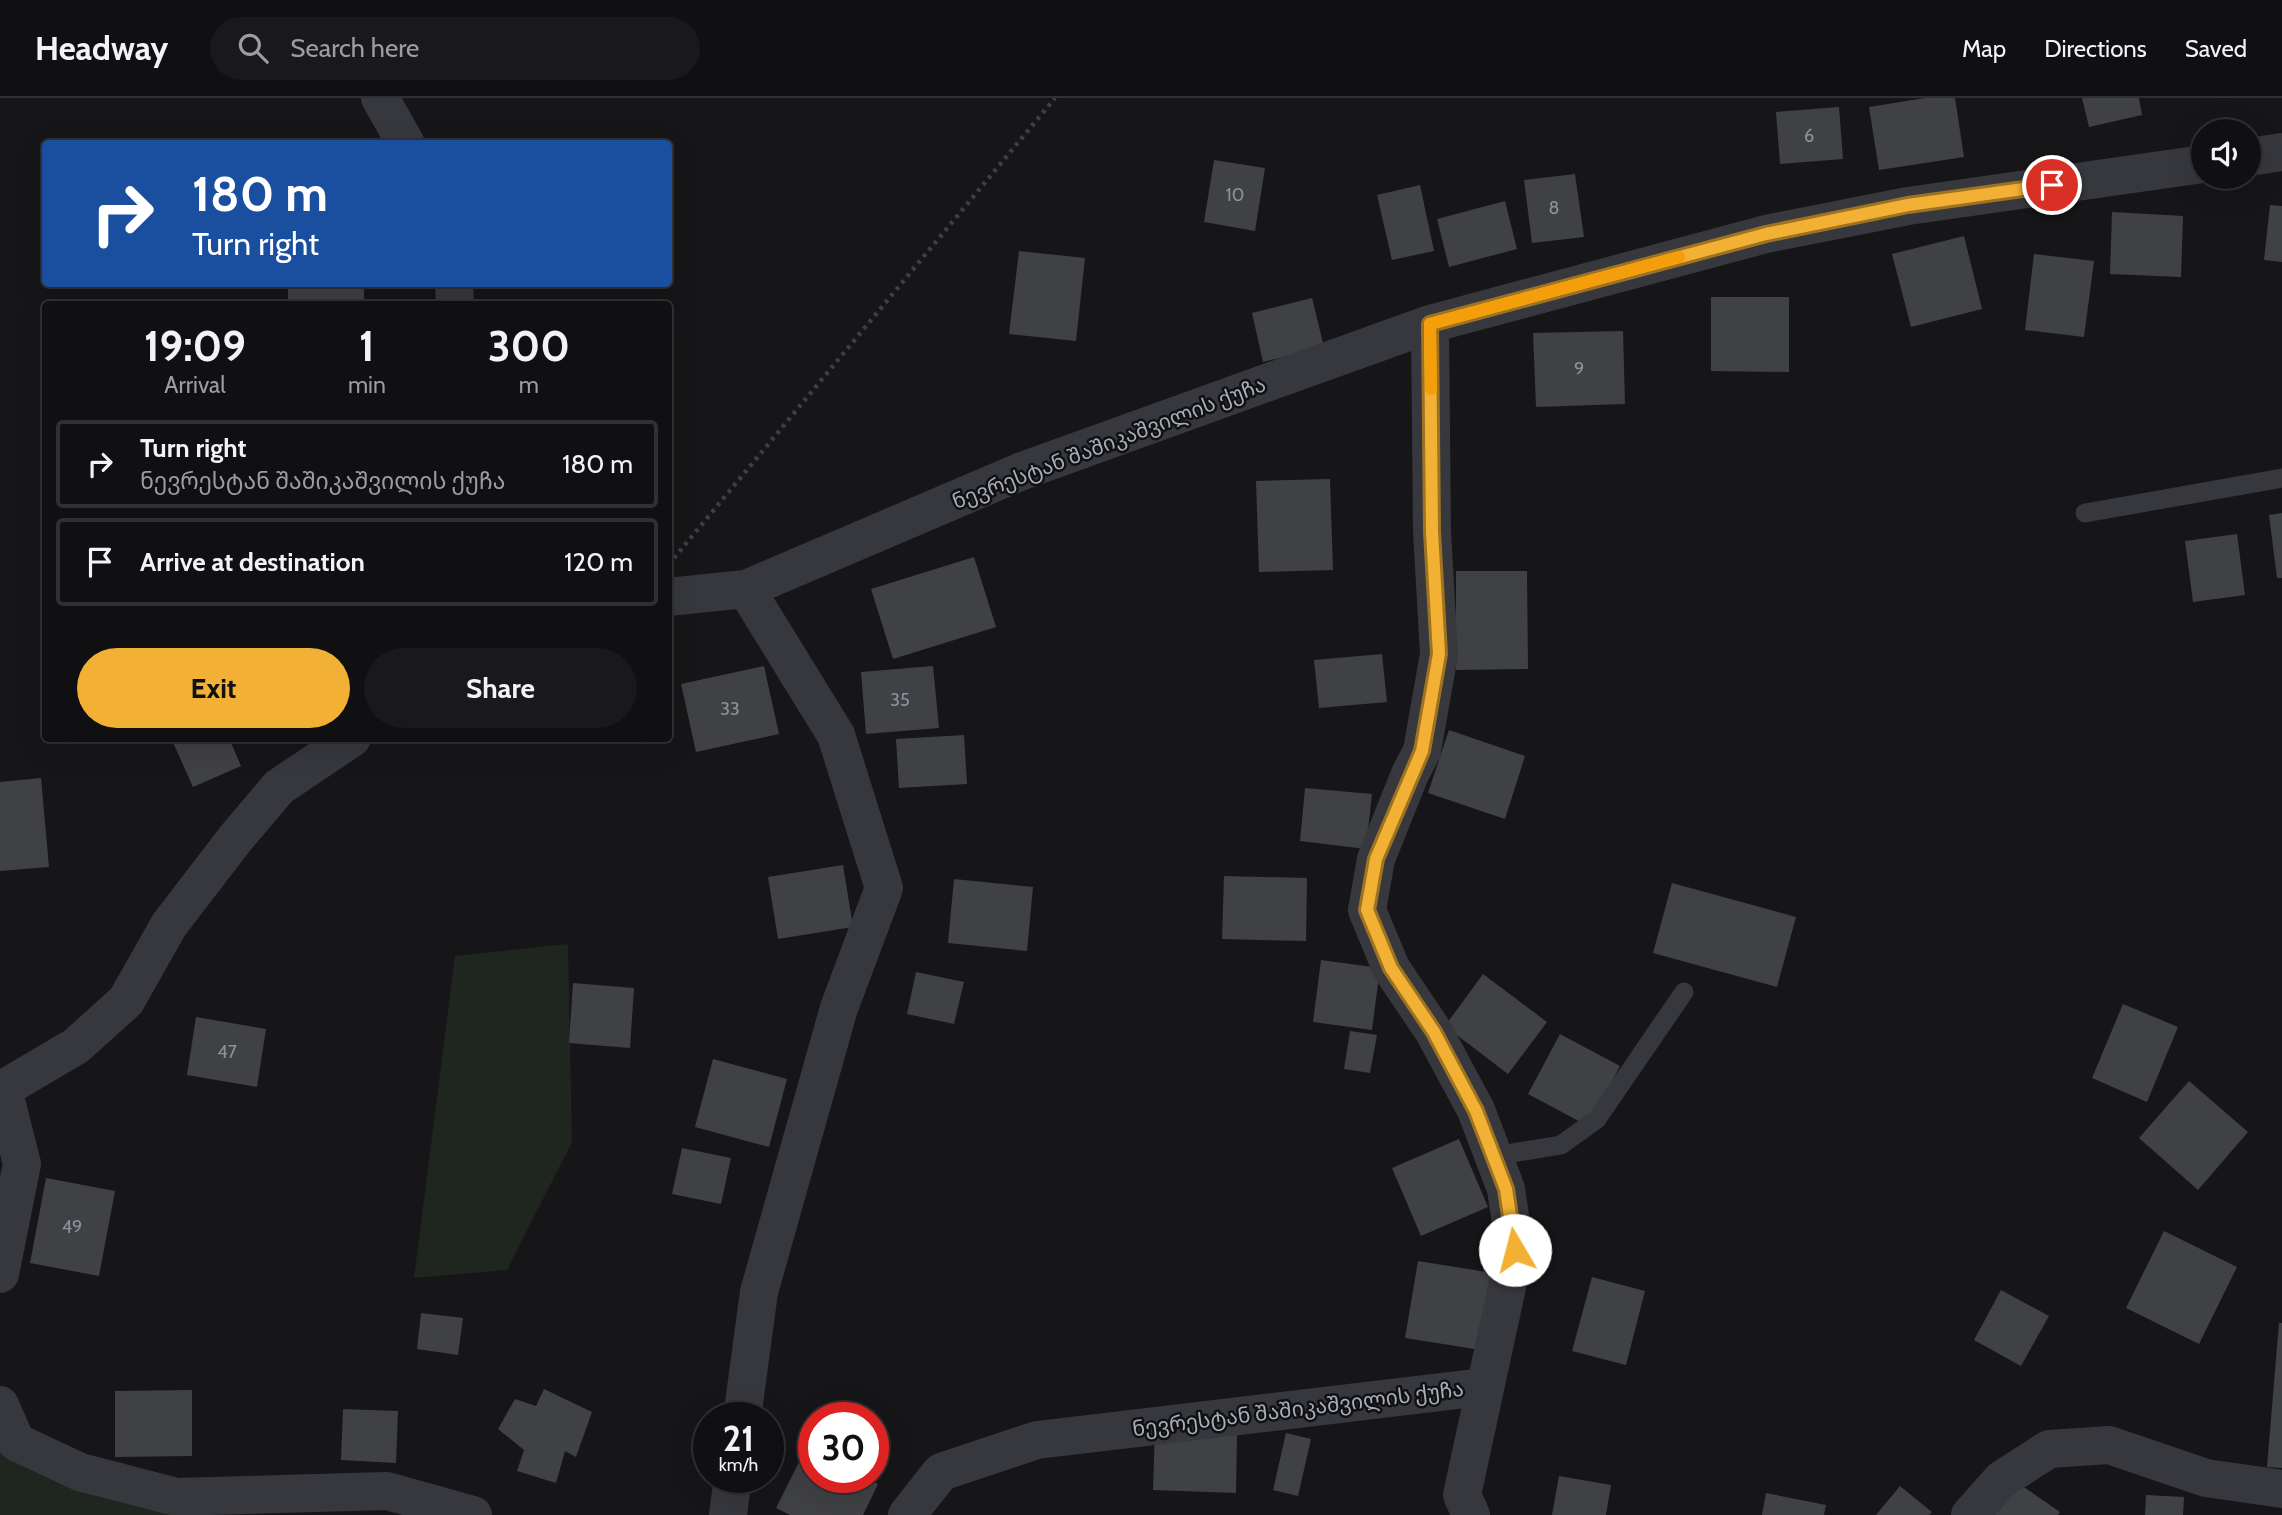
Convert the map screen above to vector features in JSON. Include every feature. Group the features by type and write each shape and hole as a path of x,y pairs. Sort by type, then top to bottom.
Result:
{"street":[{"path":"380,98 404,140"},
{"path":"2261,155 2282,152"},
{"name":"ნევრესტან შაშიკაშვილის ქუჩა","path":"672,597 746,589 1022,471 1430,324 1766,234 1908,205 2191,166"},
{"name":"ნევრესტან შაშიკაშვილის ქუჩა","path":"907,1515 941,1472 1037,1440 1483,1387 1515,1250 1506,1189 1476,1111 1434,1032 1391,968 1367,910 1376,859 1422,751 1439,654 1432,532 1430,324"},
{"path":"744,1402 759,1292 839,1009 884,888 836,735 746,589"},
{"path":"0,1274 22,1164 2,1088 76,1046 125,1001 169,925 279,787 346,742"},
{"path":"1471,1515 1462,1495 1483,1387"},
{"path":"0,1405 16,1442 80,1472 176,1497 327,1504 387,1490 472,1515"},
{"path":"1970,1515 2001,1480 2049,1449 2109,1445 2206,1478 2282,1489"},
{"path":"728,1515 731,1493"}],"lane":[{"path":"2085,513 2282,478"},
{"path":"1494,1156 1561,1145 1598,1119 1684,992"}],"path":[{"path":"672,560 1055,98"}],"shaded area":[{"path":"568,944 572,1142 507,1270 414,1278 455,956"},
{"path":"0,1405 17,1442 172,1515 0,1515"}],"building":[{"path":"1925,98 1955,98 1964,157 1879,170 1869,107"},
{"path":"2082,98 2139,98 2142,115 2089,127"},
{"path":"1839,107 1843,159 1780,164 1776,112"},
{"path":"1214,160 1265,168 1255,231 1204,222"},
{"path":"1575,174 1584,237 1532,243 1524,180"},
{"path":"1420,185 1434,251 1392,260 1377,195"},
{"path":"1505,201 1517,249 1449,267 1437,219"},
{"path":"2270,205 2282,206 2282,262 2264,260"},
{"path":"2112,212 2183,216 2181,277 2110,274"},
{"path":"1964,236 1982,309 1911,327 1892,254"},
{"path":"1019,251 1085,258 1076,341 1009,334"},
{"path":"2034,254 2094,261 2084,337 2025,330"},
{"path":"288,287 364,287 364,301 288,301"},
{"path":"1711,297 1789,297 1789,372 1711,371"},
{"path":"1312,298 1324,347 1263,362 1252,313"},
{"path":"1623,331 1625,404 1536,407 1533,333"},
{"path":"1330,479 1333,570 1259,572 1256,481"},
{"path":"2282,513 2282,578 2277,578 2269,515"},
{"path":"2237,534 2245,595 2193,602 2185,541"},
{"path":"974,557 996,627 893,659 871,589"},
{"path":"1456,571 1527,571 1528,669 1456,670"},
{"path":"1382,654 1387,702 1319,708 1314,660"},
{"path":"764,666 779,734 696,752 681,684"},
{"path":"933,666 939,728 866,734 861,672"},
{"path":"1449,730 1525,756 1505,819 1428,793"},
{"path":"964,735 967,784 899,788 896,739"},
{"path":"173,742 231,742 241,766 193,787"},
{"path":"41,778 49,867 0,871 0,782"},
{"path":"1305,788 1372,794 1366,849 1300,841"},
{"path":"843,865 853,927 778,939 768,877"},
{"path":"1224,876 1307,878 1306,941 1222,939"},
{"path":"954,879 1033,887 1027,951 948,943"},
{"path":"1672,883 1796,917 1777,987 1653,953"},
{"path":"1321,960 1380,968 1372,1030 1313,1022"},
{"path":"916,972 964,982 954,1024 907,1014"},
{"path":"1483,974 1547,1022 1508,1074 1445,1026"},
{"path":"573,983 634,988 630,1048 569,1043"},
{"path":"2123,1004 2178,1027 2147,1102 2092,1078"},
{"path":"196,1017 266,1029 257,1087 187,1075"},
{"path":"1350,1031 1377,1035 1370,1073 1344,1069"},
{"path":"1560,1034 1620,1066 1588,1126 1528,1094"},
{"path":"713,1059 787,1079 769,1147 695,1127"},
{"path":"2189,1081 2248,1132 2198,1190 2139,1138"},
{"path":"1459,1139 1488,1207 1421,1236 1392,1168"},
{"path":"682,1148 731,1158 721,1204 672,1194"},
{"path":"46,1178 115,1191 99,1276 30,1263"},
{"path":"2164,1231 2237,1267 2199,1344 2126,1308"},
{"path":"1418,1261 1493,1273 1481,1350 1405,1338"},
{"path":"1592,1277 1645,1291 1626,1365 1572,1351"},
{"path":"2001,1290 2049,1316 2021,1366 1974,1340"},
{"path":"421,1313 463,1318 458,1355 417,1349"},
{"path":"2279,1323 2282,1323 2282,1468 2267,1467"},
{"path":"544,1389 592,1412 576,1457 565,1451 556,1483 517,1471 524,1450 498,1429 515,1399 536,1406"},
{"path":"192,1390 192,1456 115,1457 115,1391"},
{"path":"343,1409 398,1411 396,1463 341,1460"},
{"path":"1155,1429 1237,1432 1236,1493 1153,1490"},
{"path":"1286,1433 1311,1439 1298,1496 1273,1490"},
{"path":"798,1464 798,1493 874,1493 863,1515 790,1515 776,1508"},
{"path":"1559,1476 1611,1485 1606,1515 1552,1515"},
{"path":"2015,1481 2060,1512 2058,1515 1992,1515"},
{"path":"1900,1486 1932,1512 1929,1515 1876,1515"},
{"path":"1766,1493 1826,1505 1824,1515 1762,1515"},
{"path":"2146,1495 2184,1497 2183,1515 2145,1515"}],"slow traffic":[{"path":"1431,389 1430,324 1679,257"}],"route":[{"path":"1515,1250 1506,1189 1476,1111 1434,1032 1391,968 1367,910 1376,859 1422,751 1439,654 1432,532 1430,324 1766,234 1908,205 2052,185"}]}
